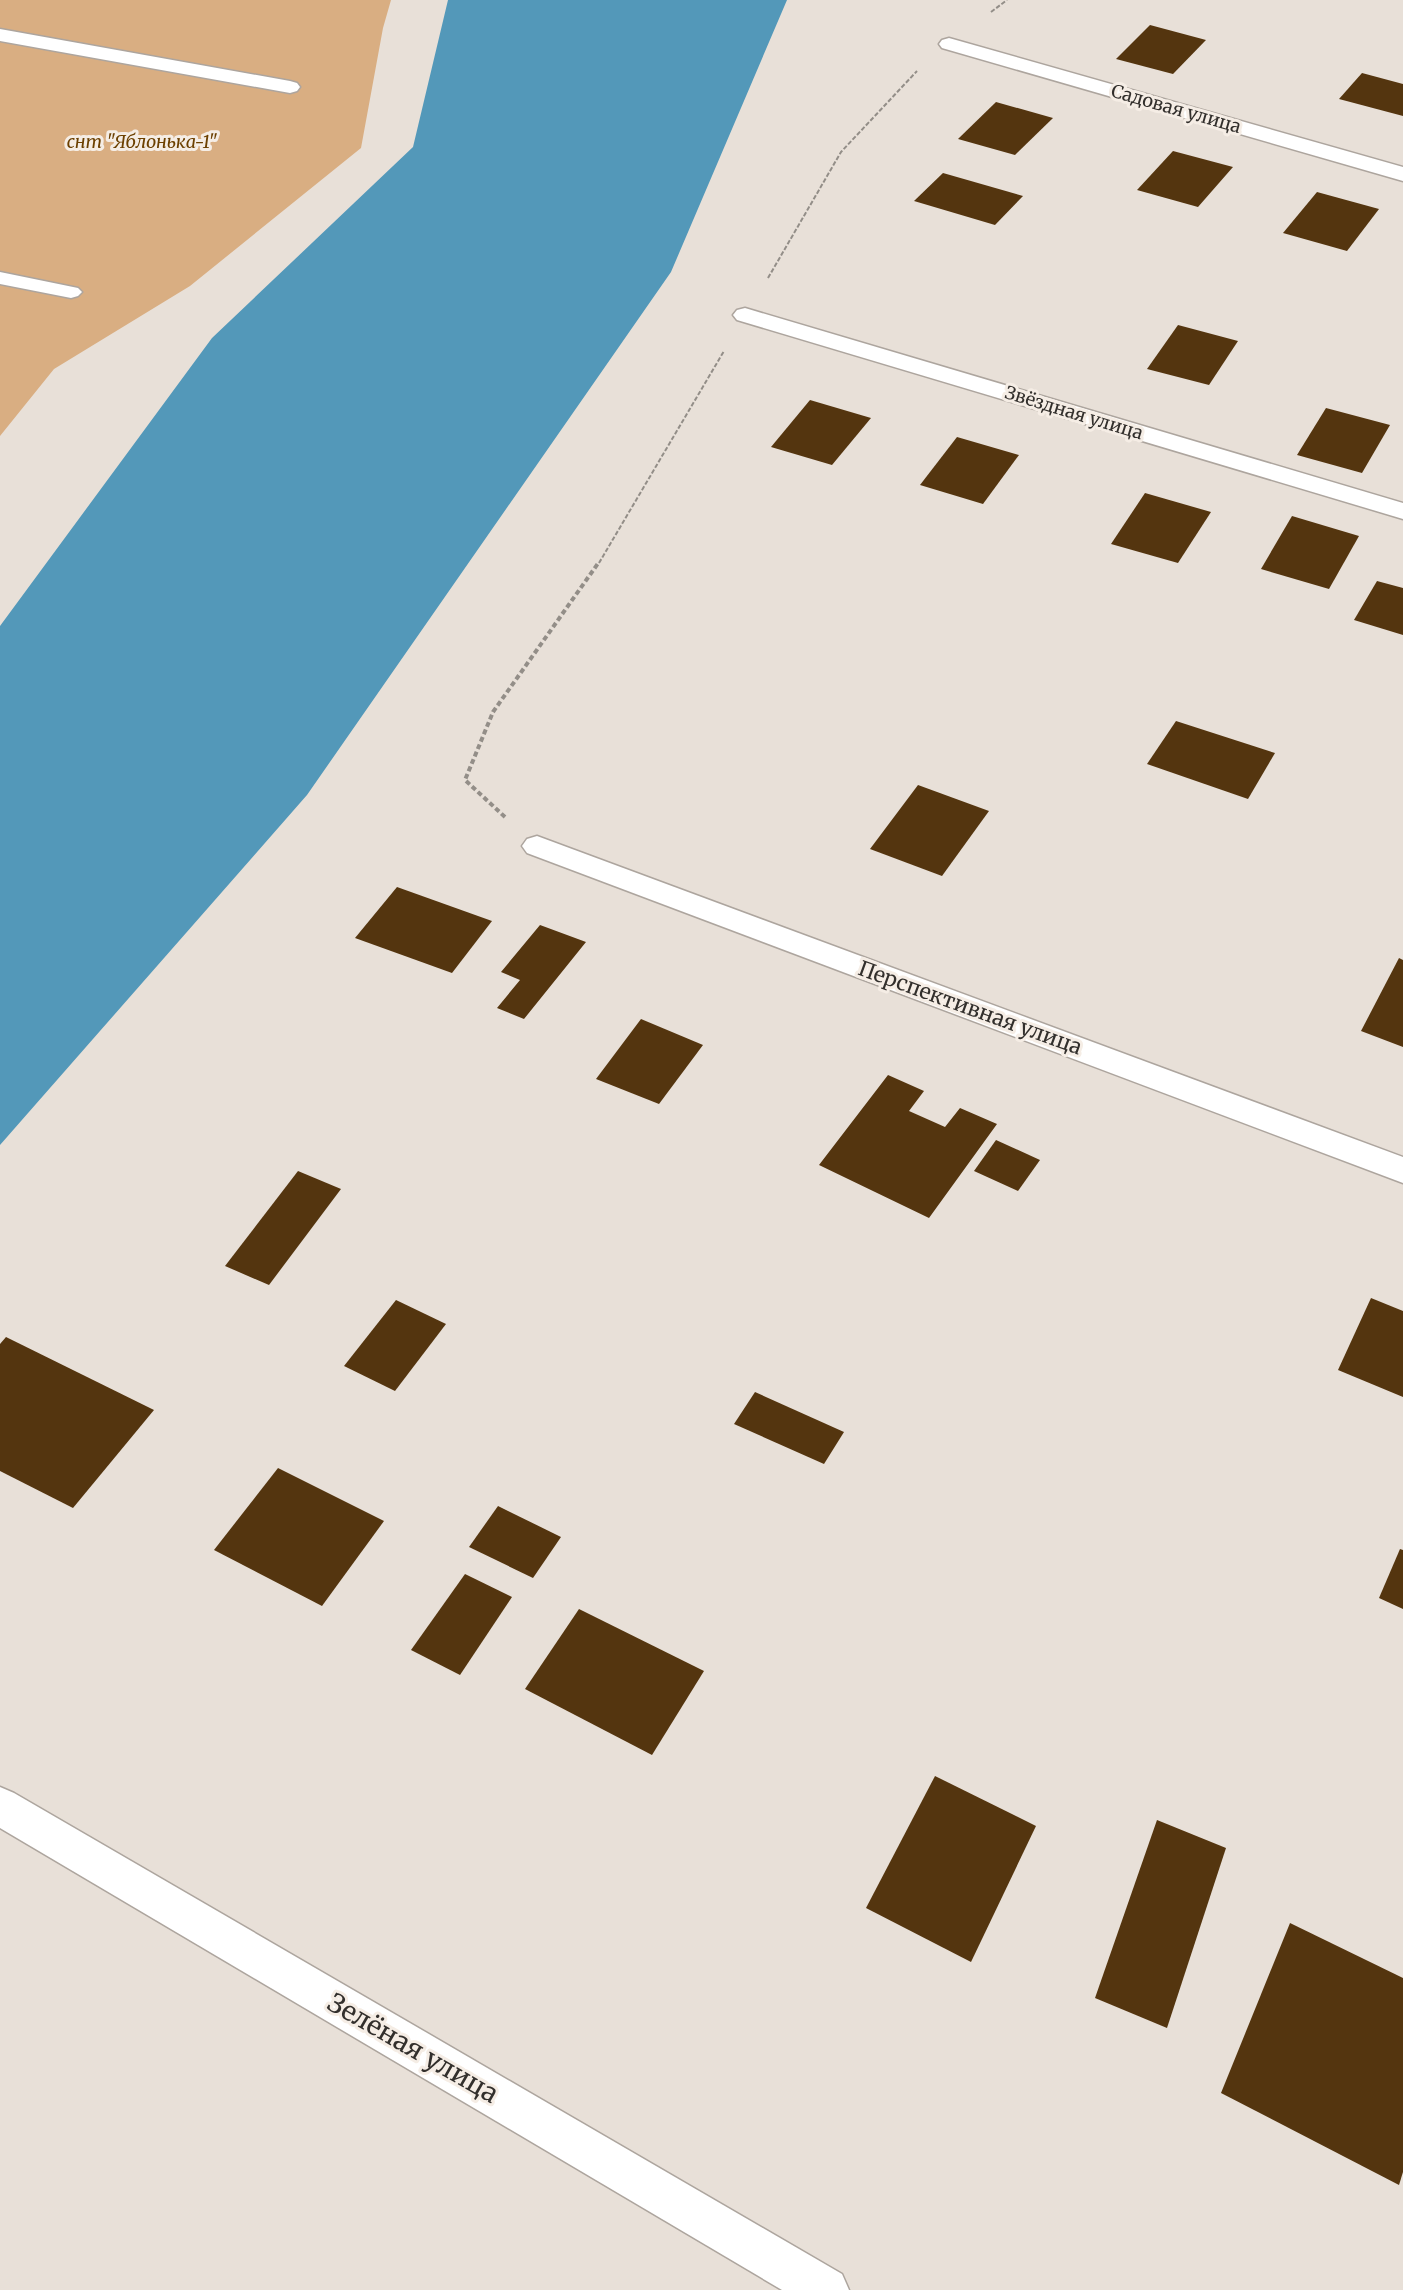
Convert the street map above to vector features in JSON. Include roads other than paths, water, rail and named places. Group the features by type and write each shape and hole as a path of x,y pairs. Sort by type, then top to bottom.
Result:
{"street":[{"name":"Садовая улица","path":"949,44 1403,174"},
{"name":"Звёздная улица","path":"745,315 1403,511"},
{"name":"Перспективная улица","path":"537,846 1403,1170"},
{"name":"Зелёная улица","path":"0,1806 826,2290"}],"lane":[{"path":"0,35 290,87"},
{"path":"0,278 70,292"}],"water":[{"path":"448,0 787,0 671,272 307,795 0,1145 0,626 212,338 413,147"}],"park label":[{"name":"снт \"Яблонька-1\"","path":"142,142"}]}
